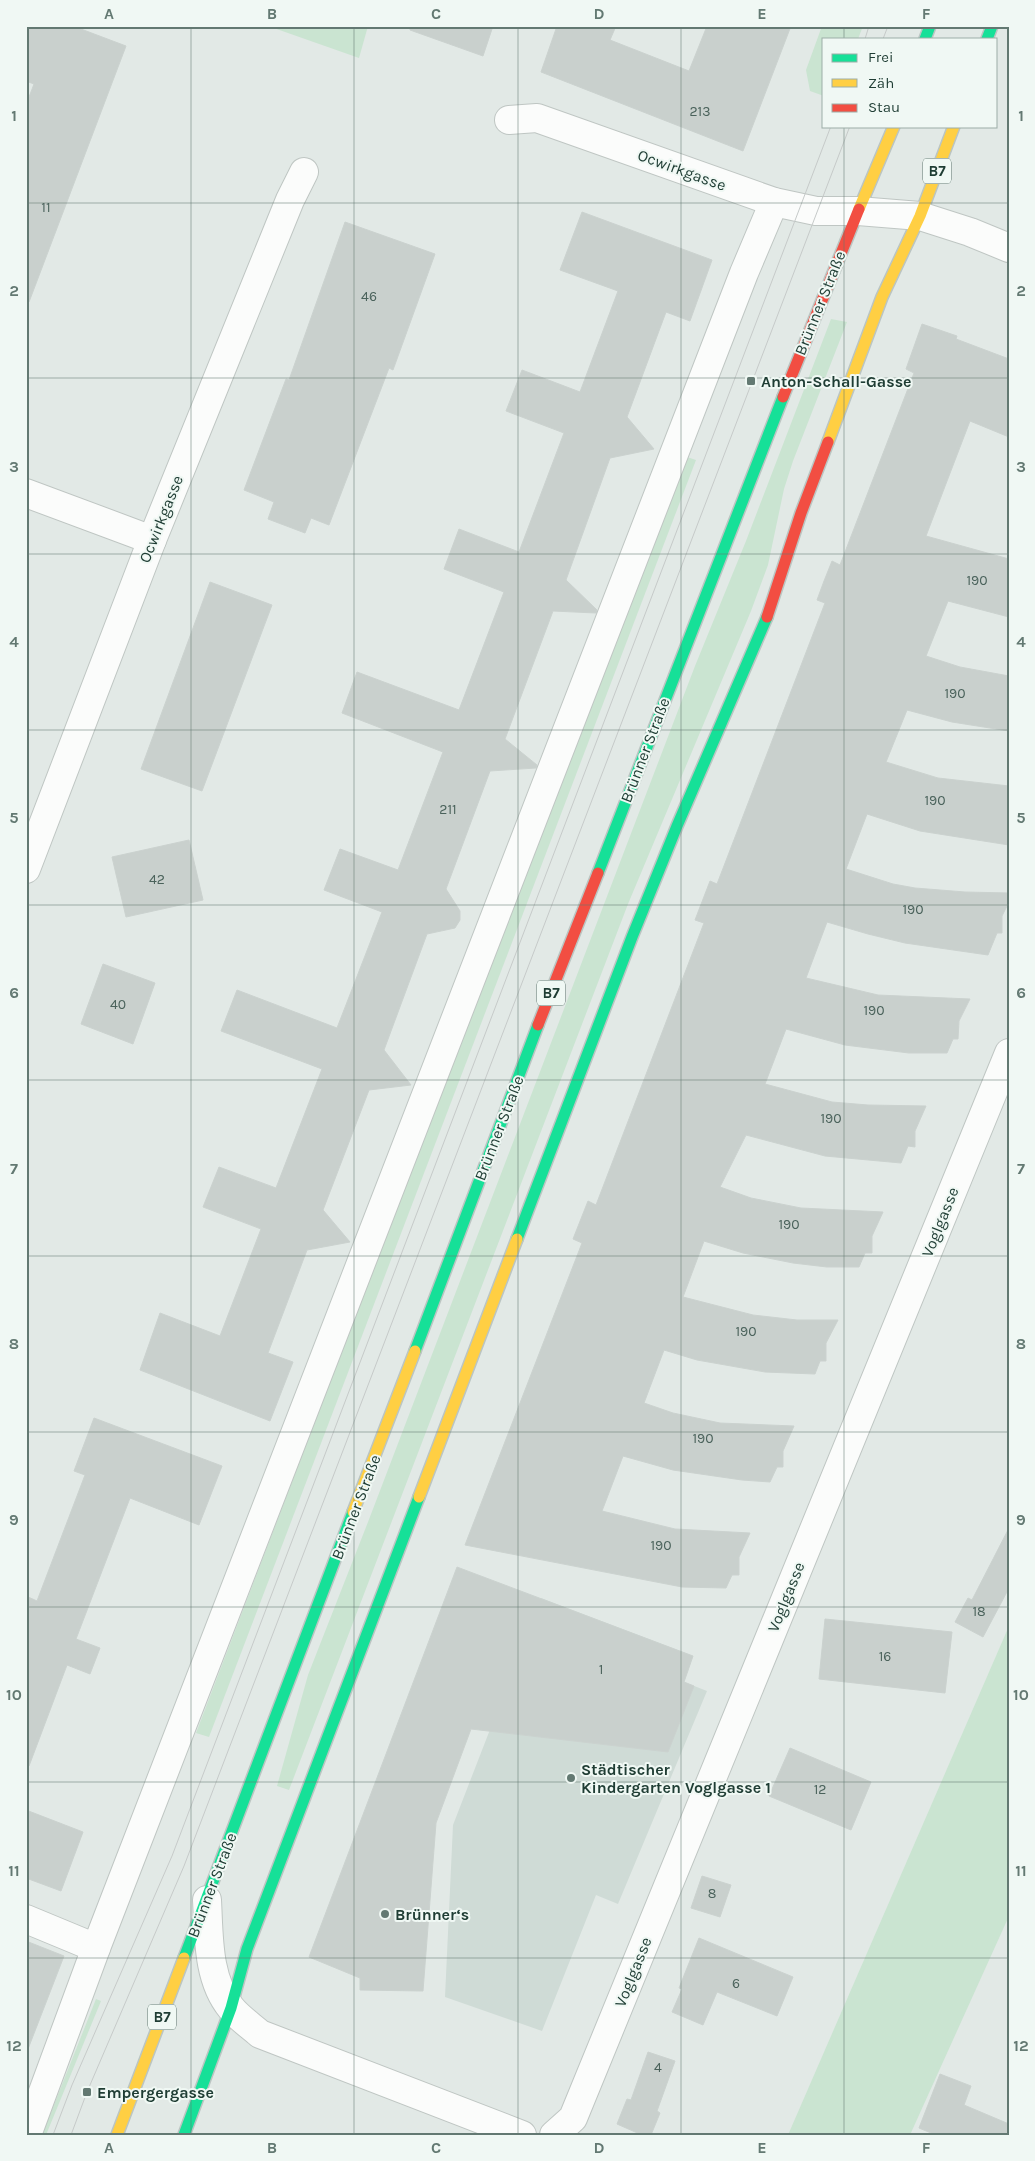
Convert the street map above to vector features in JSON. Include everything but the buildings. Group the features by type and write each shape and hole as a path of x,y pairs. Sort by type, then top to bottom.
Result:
{"main road":[{"path":"925,38 930,26"},
{"path":"987,38 992,26"},
{"name":"Brünner Straße","path":"117,2135 528,1051 825,288 893,128"},
{"name":"B7","path":"184,2135 231,2008 247,1949 632,937 676,826 767,618 801,513 882,297 920,216 953,128"}],"street":[{"name":"Ocwirkgasse","path":"509,120 537,118 774,202 816,212 858,211 920,216"},
{"name":"Ocwirkgasse","path":"26,869 152,540 290,200 304,172"},
{"path":"27,2135 96,1948 729,310 774,202"},
{"path":"920,216 970,232 1009,248"},
{"path":"26,493 152,540"},
{"name":"Voglgasse","path":"554,2135 573,2118 1009,1053"},
{"path":"207,1900 210,1954 218,1983 231,2008 260,2034 522,2135"},
{"path":"26,1919 96,1948"}],"shaded area":[{"name":"Städtischer Kindergarten Voglgasse 1","path":"541,1598 693,1656 684,1682 707,1691 618,1904 596,1895 542,2031 445,1997 453,1825"}],"green space":[{"path":"268,26 368,26 359,58"},
{"path":"822,26 863,26 858,38 822,38 822,95 810,91 806,70"},
{"path":"831,319 847,322 793,461 784,489 768,565 751,611 628,904 289,1790 277,1786 308,1675 695,666 746,541"},
{"path":"684,456 696,460 209,1737 196,1733"},
{"path":"1009,1626 1009,1916 910,2135 788,2135"},
{"path":"96,1999 101,2001 46,2135 42,2135"}],"tram line":[{"path":"865,38 869,26"},
{"path":"883,38 888,26"},
{"path":"53,2135 72,2085 172,1856 830,128"},
{"path":"71,2135 87,2092 184,1866 849,128"}],"traffic: fast":[{"path":"925,38 930,26"},
{"path":"987,38 992,26"},
{"path":"598,873 783,397"},
{"path":"517,1239 632,937 677,826 767,617"},
{"path":"415,1351 538,1025"},
{"path":"184,2135 231,2008 247,1949 419,1497"},
{"path":"184,1958 353,1512"}],"traffic: slow":[{"path":"859,209 893,128"},
{"path":"828,442 882,297 920,216 953,128"},
{"path":"419,1497 517,1239"},
{"path":"353,1512 415,1351"},
{"path":"117,2135 184,1958"}],"traffic: jam":[{"path":"783,397 859,209"},
{"path":"767,617 801,513 828,442"},
{"path":"538,1025 598,873"}],"place":[{"name":"Anton-Schall-Gasse","path":"751,381"},
{"name":"Städtischer Kindergarten Voglgasse 1","path":"571,1778"},
{"name":"Brünner‘s","path":"385,1914"},
{"name":"Empergergasse","path":"87,2092"}]}
